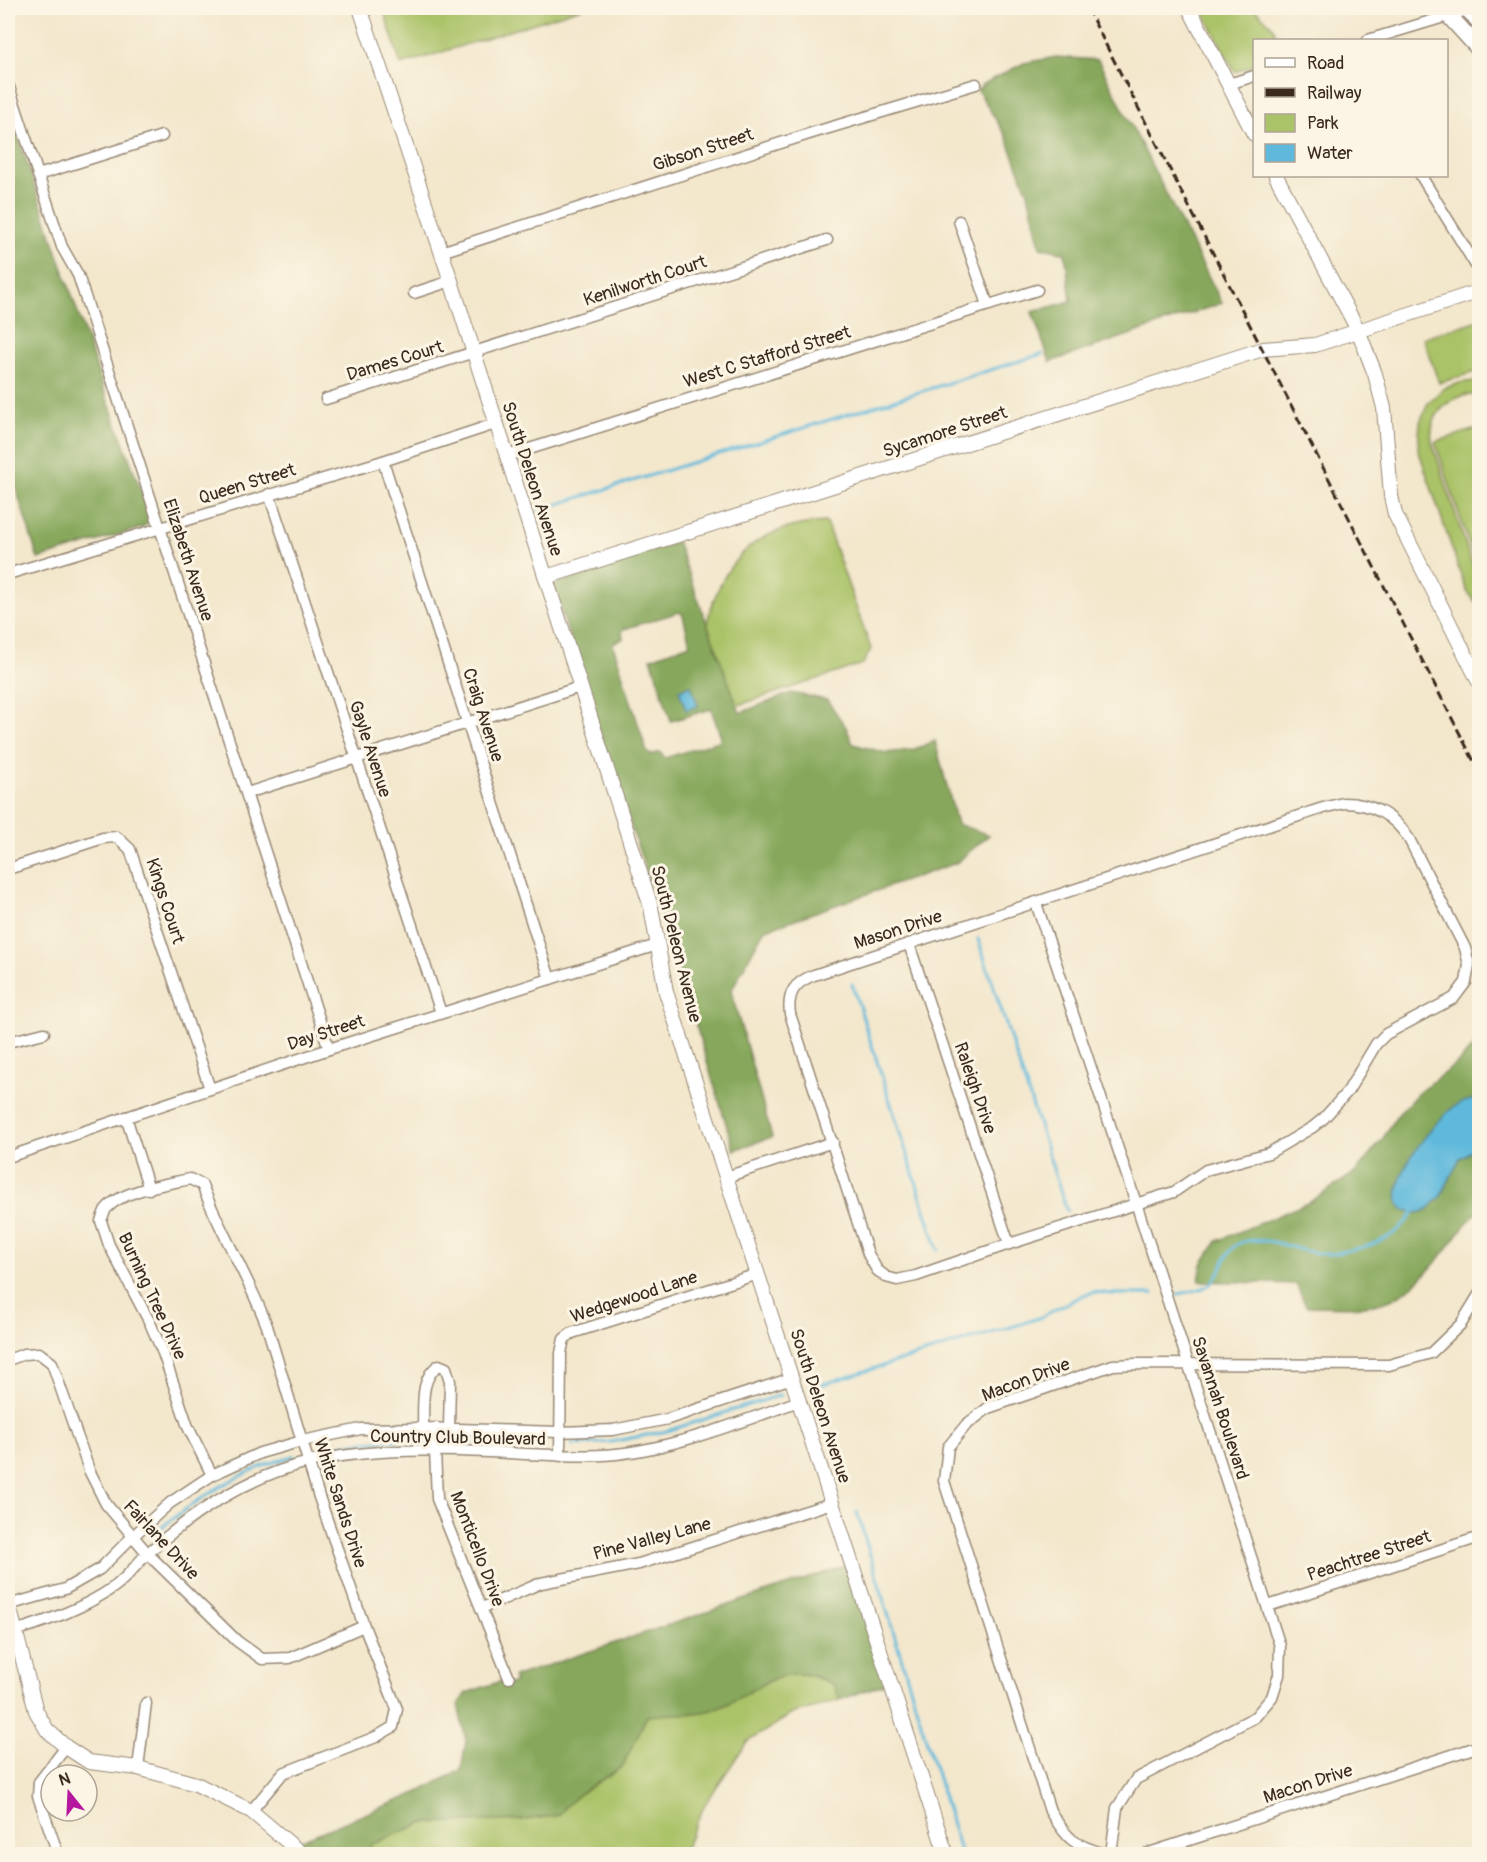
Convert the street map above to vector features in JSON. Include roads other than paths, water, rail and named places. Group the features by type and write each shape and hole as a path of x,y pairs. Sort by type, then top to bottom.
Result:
{"main road":[{"path":"1445,11 1479,50"}],"street":[{"name":"South Deleon Avenue","path":"360,8 451,281 651,907 666,992 946,1854"},
{"path":"1189,8 1253,132"},
{"path":"1371,39 1445,11 1472,12"},
{"path":"1228,84 1253,76"},
{"name":"Elizabeth Avenue","path":"8,84 62,247 78,275 329,1049"},
{"name":"Gibson Street","path":"441,252 812,133 976,84"},
{"path":"38,175 162,136"},
{"path":"1277,177 1358,330 1375,374 1384,408 1391,496 1395,514 1479,684"},
{"path":"1422,177 1479,272"},
{"path":"959,221 988,305"},
{"name":"Kenilworth Court","path":"473,354 827,240"},
{"path":"414,293 451,281"},
{"name":"West C Stafford Street","path":"507,456 1037,290"},
{"name":"Sycamore Street","path":"546,577 1263,349 1315,345 1479,291"},
{"name":"Dames Court","path":"326,399 473,354"},
{"name":"Queen Street","path":"8,574 383,461 495,424"},
{"name":"Craig Avenue","path":"383,461 550,979"},
{"name":"Gayle Avenue","path":"269,494 441,1013"},
{"path":"247,793 579,687"},
{"name":"Mason Drive","path":"1343,803 1359,804 1385,814 1404,832 1467,955 1469,971 1462,990 1445,1003 1386,1034 1376,1044 1348,1091 1324,1118 1269,1153 1211,1168 1197,1175 1179,1190 1144,1202 905,1280 897,1280 886,1277 877,1270 868,1254 790,1014 789,1003 796,985 807,977 909,944 1343,803"},
{"name":"Kings Court","path":"8,869 103,838 117,837 130,849 210,1089"},
{"name":"Savannah Boulevard","path":"1036,903 1280,1646 1279,1675 1272,1697 1255,1717 1136,1779 1117,1808 1111,1854"},
{"name":"Raleigh Drive","path":"909,944 1010,1244"},
{"name":"Day Street","path":"8,1157 329,1049 657,945"},
{"path":"8,1042 44,1033"},
{"path":"126,1117 150,1189"},
{"path":"726,1177 833,1142"},
{"name":"White Sands Drive","path":"150,1189 190,1179 202,1185 214,1216 259,1303 319,1497 364,1626 397,1709 393,1727 376,1737 283,1773 251,1811"},
{"name":"Burning Tree Drive","path":"150,1189 120,1199 106,1208 101,1221 109,1245 150,1323 163,1353 188,1427 212,1475"},
{"name":"Wedgewood Lane","path":"560,1456 561,1353 564,1339 572,1333 758,1274"},
{"name":"Macon Drive","path":"1106,1854 1081,1847 1065,1834 1050,1811 944,1481 948,1447 966,1425 988,1408 1113,1365 1389,1365 1431,1353 1461,1324 1479,1293"},
{"name":"Fairlane Drive","path":"8,1360 24,1354 39,1353 51,1363 88,1470 106,1504 148,1554 237,1641 262,1659 290,1658 364,1626"},
{"path":"423,1428 426,1382 431,1370 439,1365 446,1368 450,1381 449,1429"},
{"name":"Country Club Boulevard","path":"8,1603 65,1589 100,1569 170,1503 212,1475 260,1453 302,1441 361,1429 506,1429 560,1432 613,1430 668,1419 792,1378"},
{"name":"Country Club Boulevard","path":"12,1625 79,1609 116,1586 185,1522 224,1496 267,1474 308,1462 363,1453 435,1450 560,1456 617,1454 679,1441 799,1401"},
{"name":"Monticello Drive","path":"436,1428 437,1499 509,1678"},
{"name":"Pine Valley Lane","path":"482,1608 541,1583 639,1564 832,1503"},
{"name":"Peachtree Street","path":"1268,1606 1479,1537"},
{"path":"8,1603 36,1711 47,1730 66,1747 88,1762 138,1768 196,1784 251,1811 302,1854"},
{"path":"138,1768 146,1702"},
{"name":"Macon Drive","path":"1146,1854 1479,1746"},
{"path":"58,1854 38,1796 39,1782 66,1747"}],"water":[{"path":"691,685 698,706 686,710 679,690"},
{"path":"1479,1098 1479,1146 1460,1158 1441,1196 1427,1211 1416,1213 1402,1209 1397,1198 1399,1185 1405,1169 1425,1137 1448,1112 1459,1104"}],"waterway":[{"path":"539,510 1042,354"},
{"path":"978,939 1067,1211"},
{"path":"852,984 938,1250"},
{"path":"1178,1294 1209,1285 1233,1248 1246,1241 1266,1241 1317,1253 1334,1254 1385,1239 1401,1228 1414,1211"},
{"path":"810,1388 1021,1324 1041,1317 1083,1295 1095,1292 1153,1294"},
{"path":"572,1445 611,1442 667,1431 781,1395"},
{"path":"319,1450 370,1441 422,1441"},
{"path":"450,1441 545,1444"},
{"path":"158,1530 190,1506 239,1476 294,1456"},
{"path":"857,1512 961,1854"}],"railway":[{"path":"1087,8 1480,773"}]}
